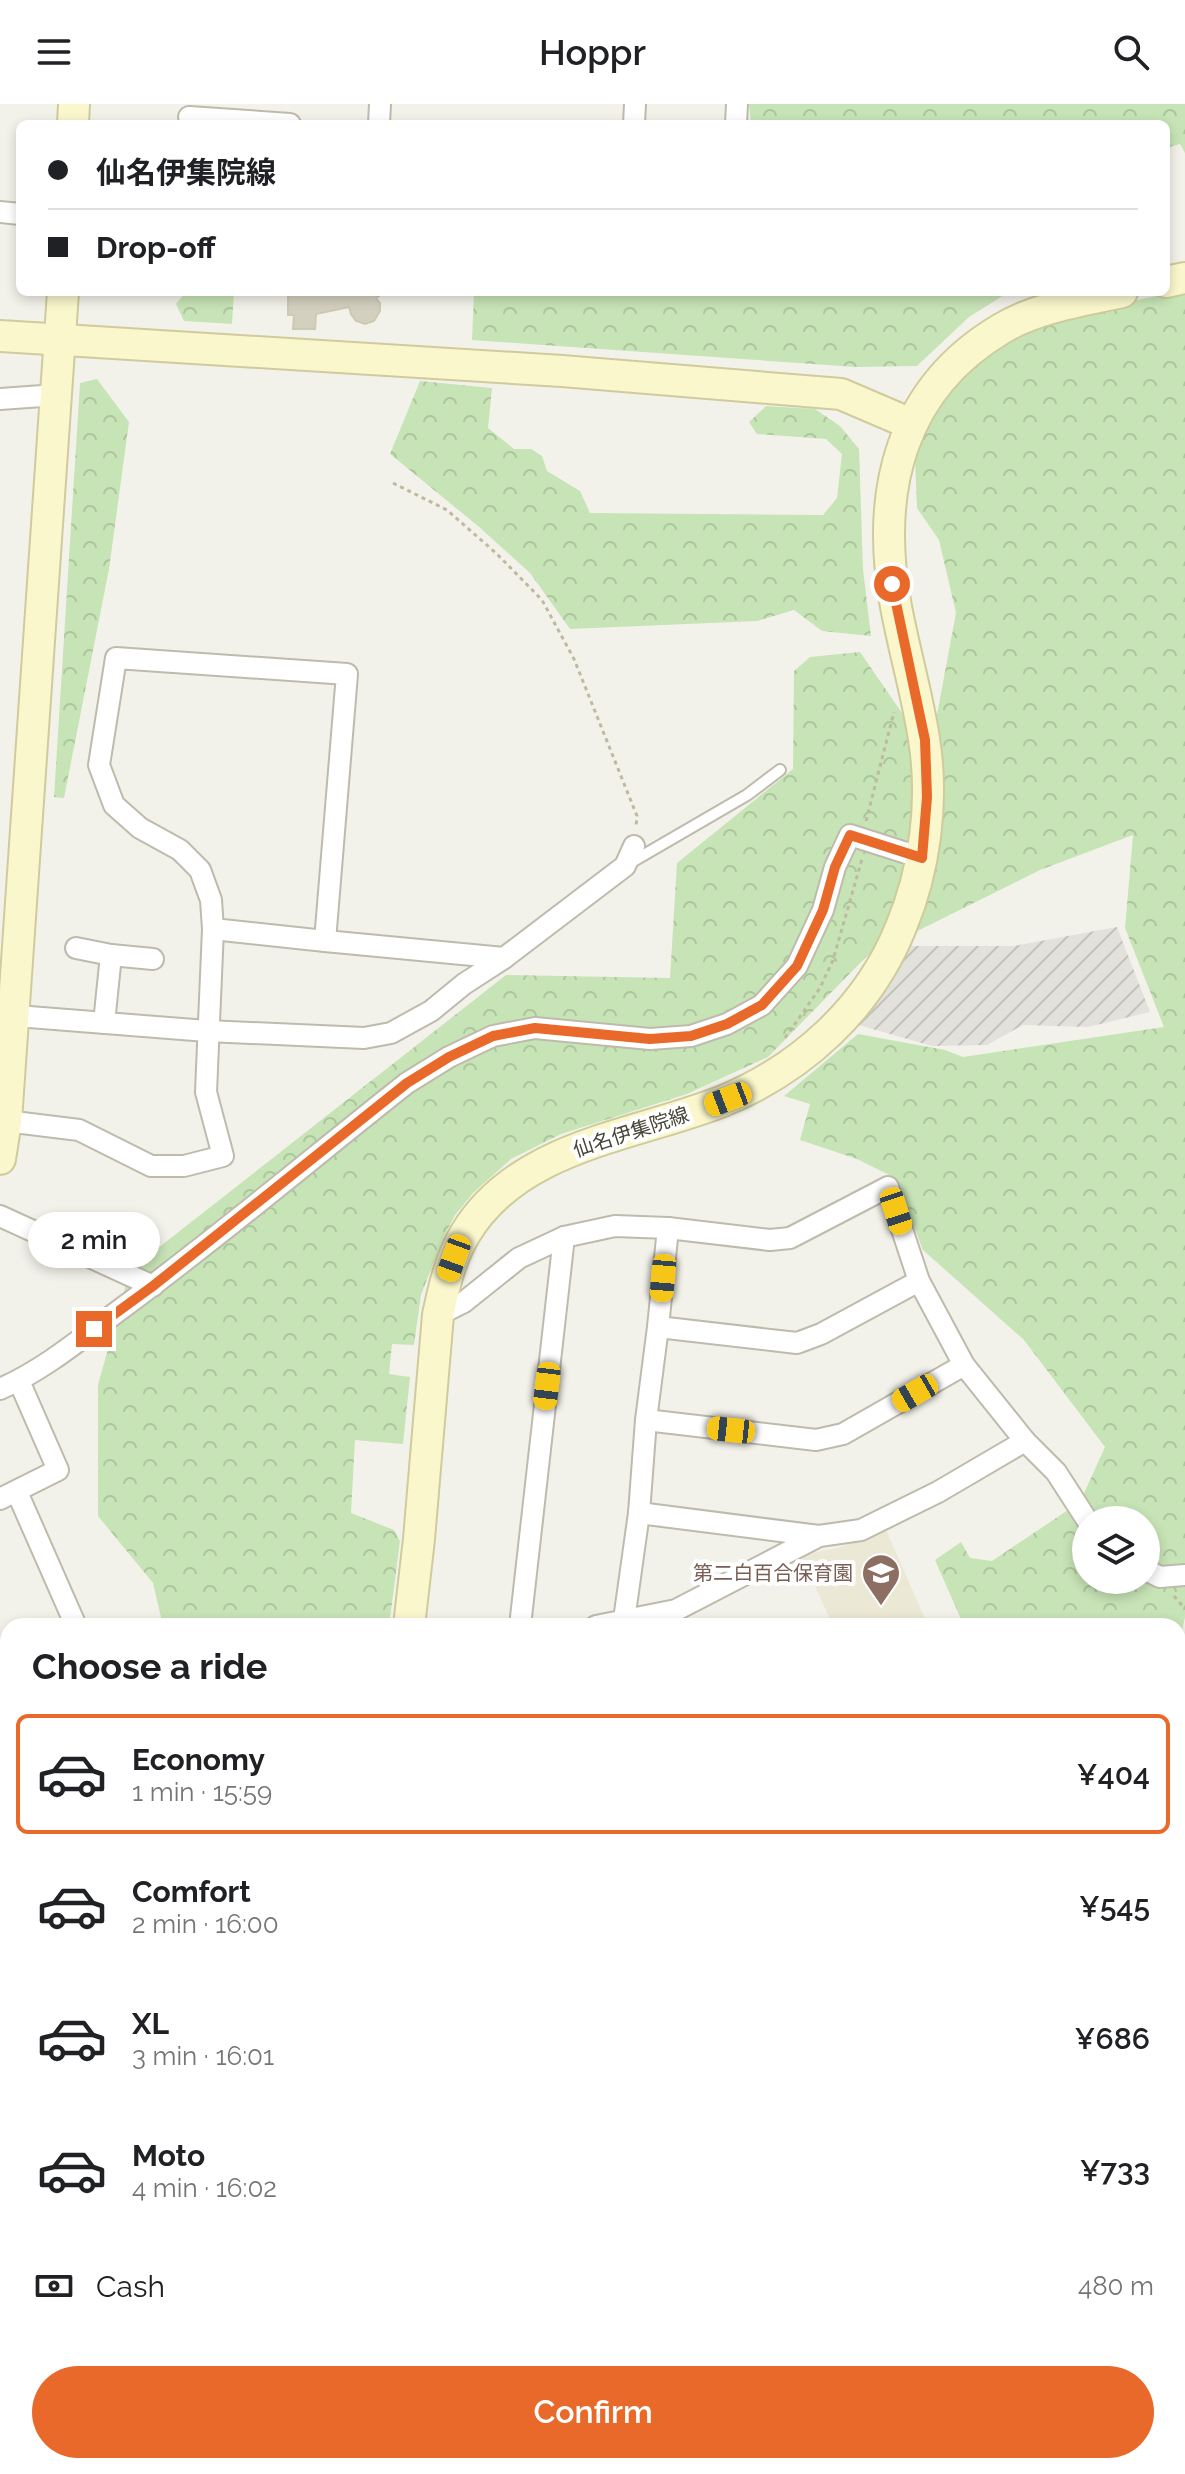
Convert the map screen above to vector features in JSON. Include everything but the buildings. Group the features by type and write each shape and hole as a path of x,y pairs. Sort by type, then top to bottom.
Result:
{"street":[{"path":"189,115 245,120"},
{"path":"0,1159 6,1121 6,1015 63,296"},
{"name":"仙名伊集院線","path":"410,1618 438,1315 445,1282 464,1235 490,1203 545,1162 579,1148 695,1112 758,1084 823,1040 855,1007 879,974 901,928 914,890 922,858 927,791 925,740 895,601 888,537 892,482 900,451 911,424 926,400 957,363 978,345 1002,328 1027,316 1104,296"},
{"path":"0,336 562,371 841,394 911,424"},
{"path":"0,399 56,395"},
{"path":"6,1121 79,1130 151,1166 184,1166 223,1156 206,1092 213,929 211,900 200,870 180,850 140,828 114,805 99,765 116,658 347,674 325,941"},
{"path":"72,1618 8,1495 58,1470 9,1385 153,1286 407,1083 449,1057 493,1036 535,1028 650,1039 691,1036 727,1024 762,1005 797,966 823,910 835,867 850,835 922,858"},
{"path":"6,1015 207,1031 364,1038 391,1033 431,1011 625,866 634,846"},
{"path":"213,929 504,958"},
{"path":"76,948 153,959"},
{"path":"104,1023 111,955"},
{"path":"438,1315 464,1302 519,1258 564,1237 615,1226 668,1228 770,1240 790,1238 888,1187 919,1281 964,1365 1025,1441 1056,1472 1078,1506"},
{"path":"0,1216 153,1286"},
{"path":"624,1618 639,1513 646,1420 668,1228"},
{"path":"521,1618 564,1237"},
{"path":"658,1327 797,1343 821,1334 919,1281"},
{"path":"646,1420 816,1440 843,1434 964,1365"},
{"path":"639,1513 819,1536 861,1530 938,1492 1025,1441"},
{"path":"680,1618 819,1536"},
{"path":"1160,1577 1185,1575"}],"lane":[{"path":"625,866 747,795 780,770"}],"path":[{"path":"393,483 447,510 497,554 542,600 574,659 637,816 634,846"},
{"path":"784,1039 820,988 833,960 896,704"}],"shaded area":[{"path":"1117,927 1150,1012 1088,1027 1023,1025 987,1045 932,1046 855,1024 906,946 1013,946"},
{"path":"886,1530 925,1618 829,1618 801,1555 838,1548"}],"green space":[{"path":"749,104 1185,104 1185,153 1180,144 1170,147 1170,120 751,120"},
{"path":"1185,290 1185,1618 960,1618 935,1560 961,1542 970,1558 992,1561 1072,1507 1072,1594 1160,1594 1160,1506 1074,1506 1080,1502 1105,1447 1024,1340 923,1250 895,1178 857,1159 800,1140 810,1104 784,1096 858,1034 945,1050 963,1057 1164,1027 1125,928 1133,835 1040,870 867,956 768,1057 687,1094 561,1134 511,1159 473,1193 455,1215 443,1238 421,1295 414,1345 392,1344 389,1374 410,1377 403,1444 355,1440 351,1513 394,1530 400,1541 390,1618 161,1618 153,1583 98,1516 98,1385 130,1270 506,975 670,978 677,863 793,769 794,671 810,657 860,652 911,726 936,720 956,613 939,540 917,508 915,459 928,415 974,360 1028,326 1085,311 1170,296 1170,293"},
{"path":"183,296 234,296 232,324 184,321 176,304"},
{"path":"474,296 1003,296 969,317 917,366 856,367 472,340"},
{"path":"97,379 129,422 109,569 64,798 54,797 80,383"},
{"path":"420,381 492,388 488,428 514,449 531,449 542,456 547,471 580,491 590,513 823,515 837,498 842,454 826,439 757,434 749,422 766,406 815,409 840,426 859,449 863,569 871,636 822,631 794,610 757,621 570,629 530,573 390,454"}],"place":[{"name":"第二白百合保育園","path":"881,1607"}],"route":[{"path":"94,1329 153,1286 407,1083 449,1057 493,1036 535,1028 650,1039 691,1036 727,1024 762,1005 797,966 823,910 835,867 850,835 922,858 927,797 925,740 892,584"}]}
